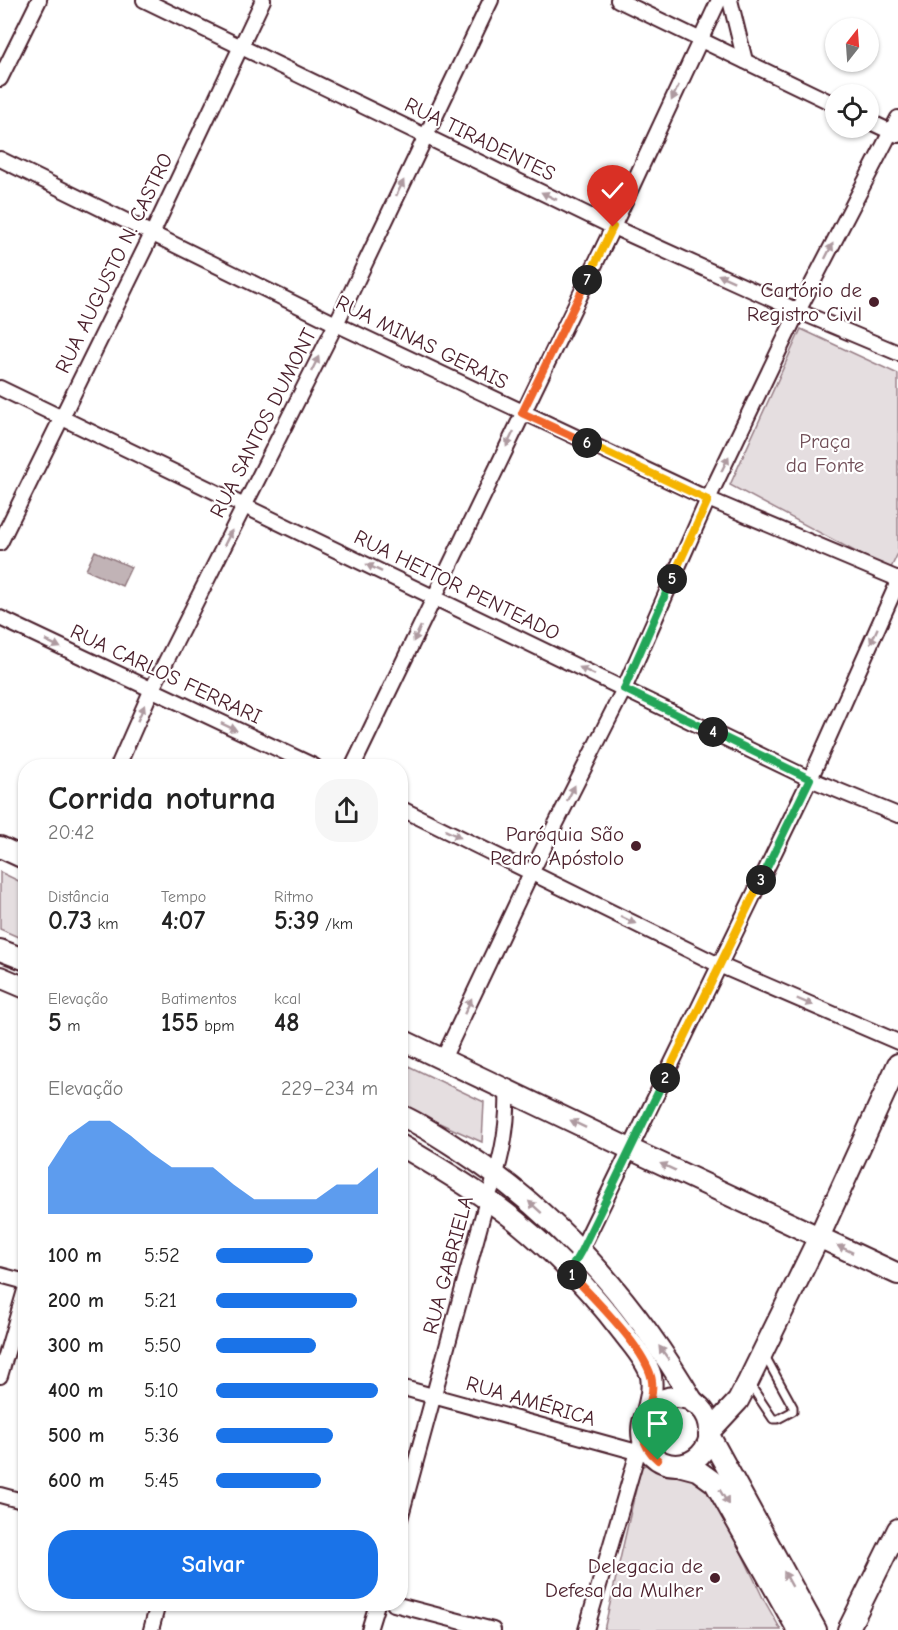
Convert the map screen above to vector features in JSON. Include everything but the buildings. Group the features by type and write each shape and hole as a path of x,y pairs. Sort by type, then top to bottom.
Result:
{"main road":[{"path":"0,847 18,855"},
{"path":"0,950 18,957"},
{"path":"408,1043 898,1274"},
{"path":"678,1465 699,1456 706,1446 710,1433 738,1401 819,1237 898,1064"},
{"path":"408,1120 497,1175 534,1205 594,1264 636,1314 707,1418 710,1433 816,1630"},
{"path":"408,1150 439,1168 516,1221 611,1317 638,1353 650,1374 652,1391 642,1426 643,1448 658,1460 697,1470 715,1483 798,1630"},
{"path":"647,1412 664,1399 684,1398 694,1402"},
{"path":"848,1630 898,1530"}],"street":[{"path":"0,79 39,0"},
{"name":"RUA TIRADENTES","path":"144,0 613,227 798,311 898,353"},
{"name":"RUA AUGUSTO N. CASTRO","path":"0,543 152,234 263,0"},
{"name":"RUA SANTOS DUMONT","path":"121,759 151,691 336,324 491,0"},
{"path":"618,0 825,100"},
{"path":"356,759 613,227 719,0"},
{"path":"730,0 745,61"},
{"path":"443,1059 531,873 624,689 708,500 798,311 895,133 898,118"},
{"path":"879,126 895,133"},
{"name":"RUA MINAS GERAIS","path":"0,159 522,413 708,500 898,581"},
{"name":"RUA HEITOR PENTEADO","path":"0,388 810,779 898,815"},
{"path":"569,1272 810,779 898,581"},
{"name":"RUA CARLOS FERRARI","path":"0,618 299,759"},
{"path":"408,812 719,965 898,1042"},
{"name":"RUA GABRIELA","path":"408,1490 487,1200 497,1175 508,1117 507,1090"},
{"path":"0,1275 18,1280"},
{"path":"0,1376 18,1314"},
{"name":"RUA AMÉRICA","path":"408,1389 643,1448"},
{"path":"586,1630 643,1448"},
{"path":"0,1495 18,1500"},
{"path":"408,1608 493,1630"},
{"path":"151,1630 156,1611"},
{"path":"369,1630 375,1611"}],"lane":[{"path":"748,1382 773,1419 778,1419 793,1411 763,1351"}],"green space":[{"name":"Praça da Fonte","path":"801,329 898,374 898,553 890,570 730,485"},
{"path":"0,872 18,881 18,937 0,929"},
{"path":"408,1066 484,1102 482,1142 408,1109"},
{"path":"649,1463 701,1478 711,1489 764,1600 781,1630 604,1630 641,1467"}],"shaded area":[{"path":"95,551 131,567 122,586 86,570"}],"place":[{"name":"Cartório de Registro Civil","path":"874,302"},
{"name":"Paróquia São Pedro Apóstolo","path":"636,846"},
{"name":"Delegacia de Defesa da Mulher","path":"715,1578"}],"route":[{"path":"613,227 522,413 708,500 624,689 810,779 569,1272 611,1317 638,1353 650,1374 652,1391 642,1426 642,1438 650,1453 658,1460"}]}
